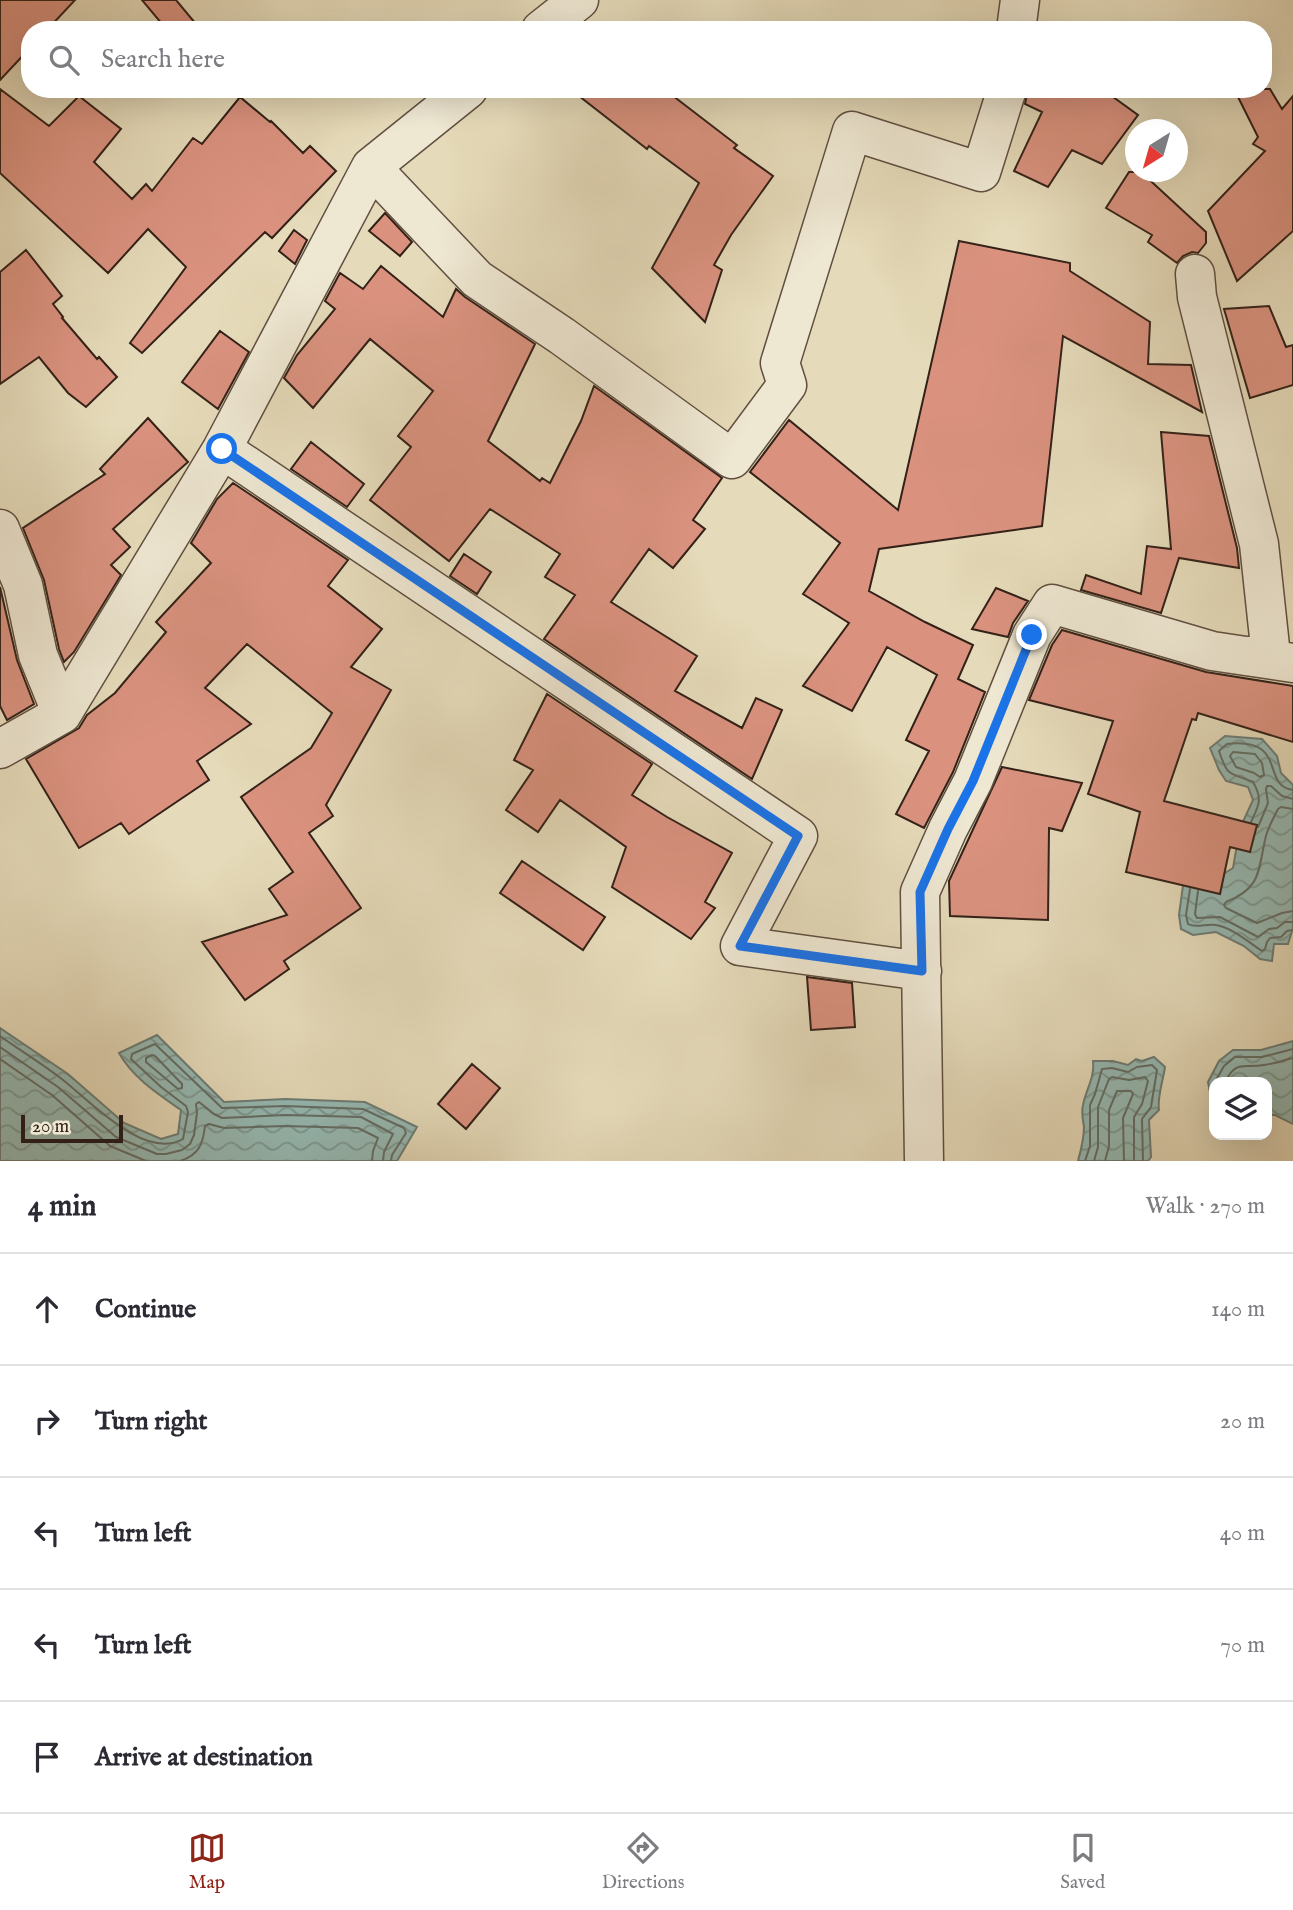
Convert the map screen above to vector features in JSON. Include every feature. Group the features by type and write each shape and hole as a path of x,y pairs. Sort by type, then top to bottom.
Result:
{"street":[{"path":"552,21 579,0"},
{"path":"1017,21 1020,0"},
{"path":"0,749 62,714 222,449 371,167 457,98"},
{"path":"371,167 477,279 562,336 732,458 787,385 780,363 852,131 981,172 1004,98"},
{"path":"1195,274 1198,297 1259,544 1271,656 1246,656"},
{"path":"222,449 798,836 740,946 922,971"},
{"path":"0,529 23,585 38,655 62,714"},
{"path":"925,1161 920,892 973,781 1032,635 1052,604 1213,651 1293,663"}],"water":[{"path":"1225,736 1262,739 1277,756 1281,773 1293,785 1293,928 1288,944 1274,944 1272,961 1260,959 1244,946 1216,932 1193,935 1181,929 1179,915 1184,878 1220,876 1233,868 1240,828 1253,800 1248,787 1226,781 1219,770 1210,748"},
{"path":"0,1028 68,1074 124,1123 161,1139 178,1134 181,1110 139,1078 119,1053 157,1035 224,1102 285,1099 365,1102 417,1127 397,1161 0,1161"},
{"path":"1293,1041 1293,1124 1272,1115 1272,1077 1211,1077 1219,1061 1233,1050 1261,1050"},
{"path":"1154,1057 1165,1067 1159,1094 1159,1110 1149,1120 1151,1157 1148,1161 1078,1161 1084,1131 1082,1108 1092,1078 1093,1061 1113,1061 1128,1065 1136,1059 1142,1061"}],"building":[{"path":"0,0 75,0 55,21 21,21 21,58 0,80"},
{"path":"142,0 176,0 194,21 160,21"},
{"path":"0,89 49,126 77,98 82,98 121,129 94,162 132,199 146,184 152,191 193,138 202,144 239,98 271,121 303,153 310,146 336,171 272,238 265,232 142,353 130,343 186,267 148,229 108,273 0,173"},
{"path":"1272,92 1282,109 1293,96 1293,231 1237,281 1208,211 1265,151 1253,144 1258,137 1238,98 1272,98"},
{"path":"582,98 676,98 737,145 734,148 773,176 731,235 714,265 722,270 705,322 652,268 699,183 649,146 647,149"},
{"path":"1026,98 1114,98 1138,115 1135,119 1125,119 1125,133 1102,164 1072,150 1048,187 1014,171 1042,112 1025,104"},
{"path":"1125,178 1125,182 1152,182 1206,232 1206,243 1198,253 1192,252 1183,256 1177,263 1148,242 1152,235 1106,208"},
{"path":"385,213 412,242 400,256 369,231"},
{"path":"294,230 307,240 295,264 279,251"},
{"path":"959,241 1070,263 1070,271 1150,322 1148,364 1191,365 1202,412 1063,336 1042,526 879,549 869,591 973,645 958,679 985,692 953,772 924,828 896,814 929,751 906,740 937,675 887,647 852,711 803,686 849,623 803,594 840,543 750,472 789,420 898,510"},
{"path":"26,250 62,296 53,304 62,318 97,359 99,357 117,377 86,407 68,393 39,357 0,384 0,272"},
{"path":"381,266 443,317 456,289 535,344 488,441 540,481 542,478 550,483 581,421 594,386 722,478 693,520 705,529 673,568 649,549 611,602 697,656 675,691 742,728 756,698 782,710 752,779 544,639 575,595 545,577 560,554 490,509 449,561 370,500 411,447 398,436 433,391 370,339 313,408 284,378 297,355 335,309 325,301 340,273 363,289"},
{"path":"1269,306 1286,347 1293,345 1293,385 1250,398 1224,309"},
{"path":"220,331 249,352 218,409 182,382"},
{"path":"148,418 188,462 113,529 130,547 111,565 121,575 74,652 64,662 44,580 23,528 105,474 100,469"},
{"path":"1161,432 1209,436 1237,548 1239,568 1179,558 1161,613 1081,590 1086,575 1141,594 1147,546 1171,549"},
{"path":"311,442 364,484 347,507 291,469"},
{"path":"233,483 348,560 328,586 382,629 351,667 391,690 326,805 333,816 309,833 361,908 284,961 289,969 245,1000 202,942 287,915 269,889 293,872 241,797 311,748 332,713 247,644 205,688 251,724 197,761 209,780 129,834 121,823 79,848 26,759 79,728 87,715 115,693 166,632 156,622 211,563 191,543 217,499"},
{"path":"464,554 491,572 477,594 450,576"},
{"path":"0,587 17,660 34,704 7,720 0,706"},
{"path":"996,588 1028,601 1013,623 1008,637 972,629"},
{"path":"1062,630 1206,672 1293,686 1293,742 1198,713 1196,720 1192,719 1164,801 1257,825 1250,852 1230,847 1220,894 1126,872 1140,812 1088,794 1113,721 1029,700 1052,645"},
{"path":"547,694 652,764 632,795 732,853 705,902 715,908 691,939 612,887 626,847 560,800 538,832 506,810 533,770 514,760"},
{"path":"1002,767 1082,783 1062,831 1049,828 1048,920 950,916 949,881"},
{"path":"522,861 605,917 583,950 500,893"},
{"path":"807,977 852,983 855,1027 811,1030"},
{"path":"472,1064 500,1088 466,1129 438,1104"}],"route":[{"path":"222,449 798,836 740,946 922,971 920,892 973,781 1032,635"}]}
